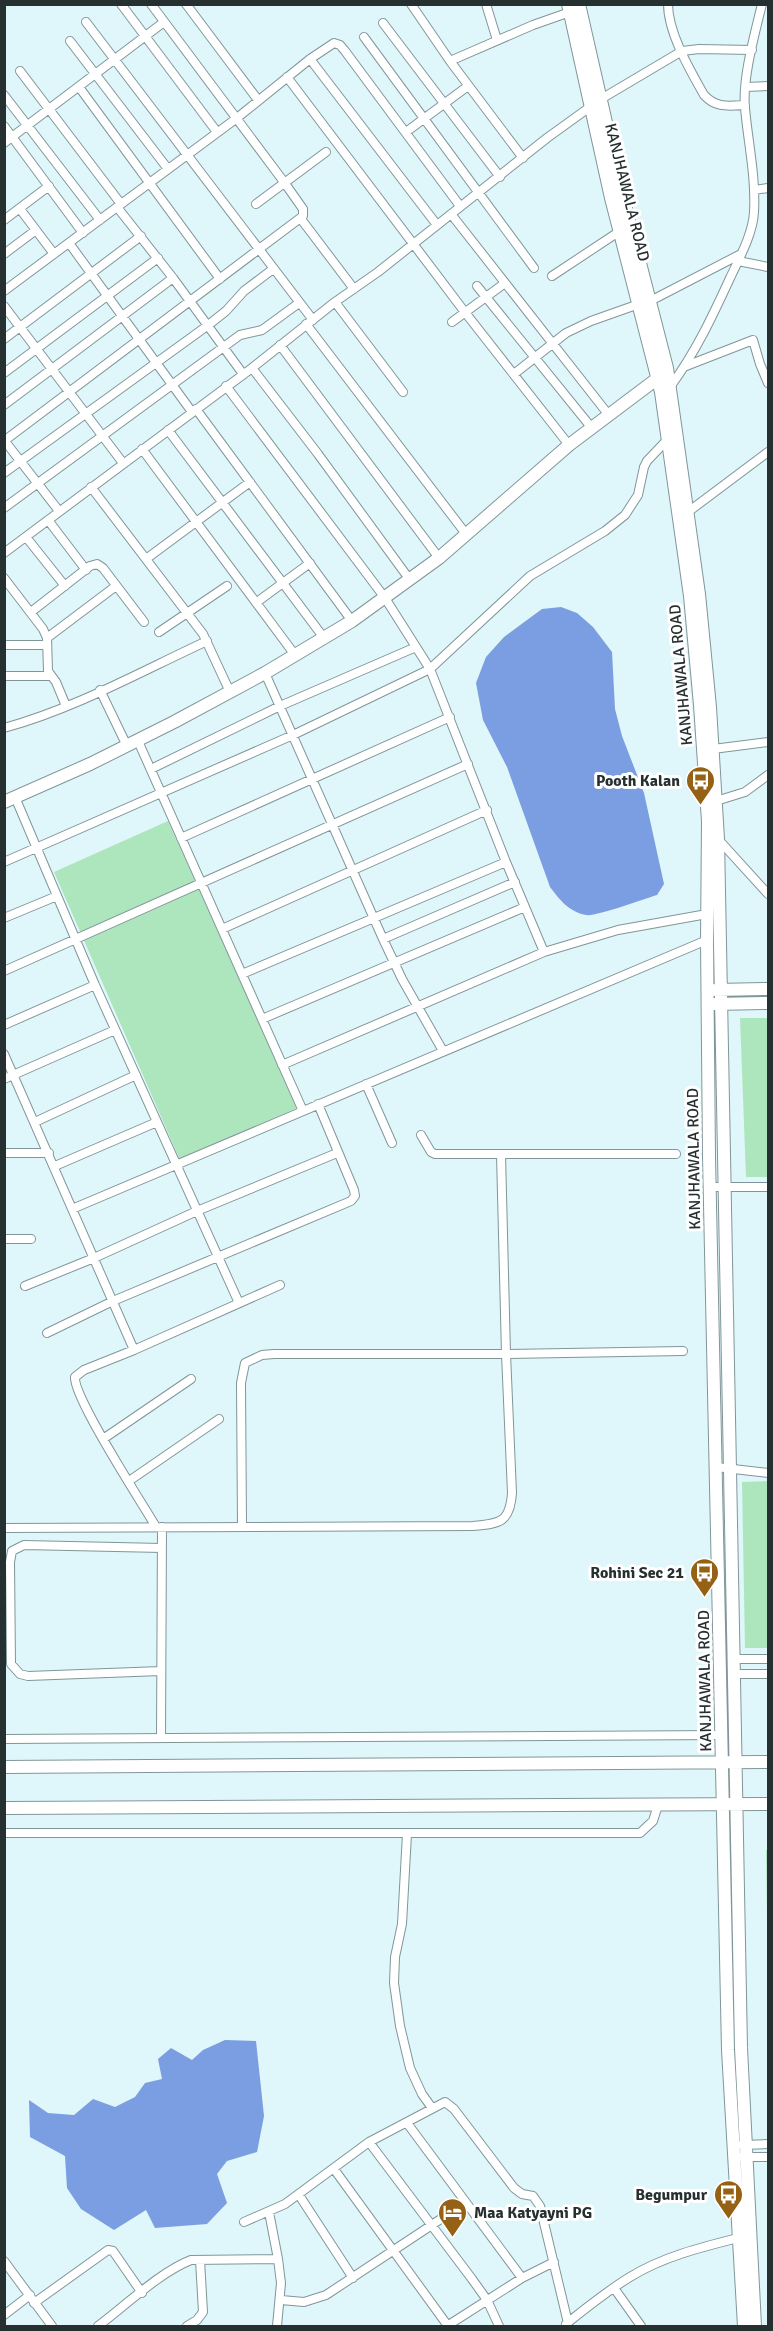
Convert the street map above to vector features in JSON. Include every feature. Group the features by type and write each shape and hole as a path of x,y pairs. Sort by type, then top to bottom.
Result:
{"main road":[{"name":"KANJHAWALA ROAD","path":"572,7 622,197 644,302 667,440 699,594 713,749 718,839 710,1187 732,1659 728,1762 741,2048 738,2238 744,2326"},
{"name":"KANJHAWALA ROAD","path":"596,103 620,231 670,387 700,705 708,820 707,940 714,990"},
{"path":"10,800 133,743 265,673 352,621 439,558 569,445 658,378"},
{"path":"714,990 768,988"},
{"path":"714,1004 768,1003"},
{"name":"KANJHAWALA ROAD","path":"714,1004 724,1187 722,1735 728,1762"},
{"path":"4,1767 768,1762"},
{"path":"4,1808 768,1804"},
{"name":"KANJHAWALA ROAD","path":"740,2151 755,2326"}],"street":[{"path":"121,4 218,132"},
{"path":"59,511 5,440 301,219 304,213 284,182 151,4"},
{"path":"186,4 258,100"},
{"path":"411,4 468,86 523,158"},
{"path":"486,4 497,40"},
{"path":"668,4 668,16 673,33 704,95 711,103 719,106 745,105"},
{"path":"670,387 686,366 708,326 739,258 754,215 754,190 745,105 752,50 762,4"},
{"path":"450,61 572,7"},
{"path":"86,22 299,303 309,322 466,534"},
{"path":"4,143 164,22"},
{"path":"383,23 500,177"},
{"path":"364,37 534,268"},
{"path":"70,41 168,169"},
{"path":"4,291 237,118 287,76 334,43 340,45 460,206"},
{"path":"4,554 252,368 596,103 682,51 752,50"},
{"path":"310,59 438,225"},
{"path":"20,71 243,374"},
{"path":"287,76 465,312 569,445"},
{"path":"406,132 468,86"},
{"path":"746,87 768,86"},
{"path":"79,87 220,279"},
{"path":"4,95 100,220"},
{"path":"4,126 83,232"},
{"path":"256,204 326,152"},
{"path":"4,220 49,186"},
{"path":"754,190 768,188"},
{"path":"20,209 54,254"},
{"path":"451,214 608,414"},
{"path":"301,219 354,289"},
{"path":"4,254 36,230"},
{"path":"552,276 620,231"},
{"path":"4,339 141,236"},
{"path":"69,243 172,385 250,482 352,621"},
{"path":"4,373 158,258"},
{"path":"514,374 552,343 584,324 644,302 739,258 768,267"},
{"path":"4,473 207,326 226,311 244,291 273,269"},
{"path":"4,405 173,278"},
{"path":"453,322 505,283"},
{"path":"477,286 591,427"},
{"path":"4,508 244,332 262,330 299,303"},
{"path":"335,303 402,392"},
{"path":"4,306 123,463"},
{"path":"686,366 753,340 768,383"},
{"path":"280,345 439,558"},
{"path":"252,368 410,580"},
{"path":"226,386 385,598 430,669 544,952"},
{"path":"168,430 324,638"},
{"path":"4,862 293,735 430,669 530,576 605,531 625,515 638,495 647,460 667,440"},
{"path":"142,449 295,655"},
{"path":"683,515 768,452"},
{"path":"146,559 250,482"},
{"path":"91,488 207,641 230,692"},
{"path":"48,520 86,570"},
{"path":"26,537 65,586"},
{"path":"257,602 310,563"},
{"path":"31,612 93,565 100,564 144,622"},
{"path":"4,578 31,612 47,641 46,665 66,706"},
{"path":"159,632 227,585"},
{"path":"4,645 47,641 116,586"},
{"path":"4,728 32,720 66,706 207,641"},
{"path":"151,769 280,706 416,647"},
{"path":"265,673 394,963 443,1051"},
{"path":"4,676 51,676"},
{"path":"100,690 151,769 303,1111"},
{"path":"181,838 450,717"},
{"path":"713,749 768,742"},
{"path":"4,971 468,764"},
{"path":"716,801 745,792 768,775"},
{"path":"10,800 37,847 95,985 239,1303"},
{"path":"222,929 487,810"},
{"path":"718,839 768,894"},
{"path":"242,975 506,862"},
{"path":"383,939 515,882"},
{"path":"4,918 57,896"},
{"path":"262,1019 525,907"},
{"path":"282,1065 544,952 618,930 707,914"},
{"path":"72,1209 707,940"},
{"path":"4,1025 95,985"},
{"path":"4,1079 115,1030"},
{"path":"4,1053 134,1350"},
{"path":"35,1122 136,1076"},
{"path":"366,1084 392,1143"},
{"path":"47,1333 113,1301 351,1201 355,1196 354,1190 318,1104"},
{"path":"55,1166 157,1122"},
{"path":"421,1135 433,1154 676,1154"},
{"path":"4,1153 49,1153"},
{"path":"25,1286 337,1153"},
{"path":"4,1528 473,1526 502,1520 509,1513 512,1493 501,1154"},
{"path":"710,1187 768,1186"},
{"path":"4,1239 31,1239"},
{"path":"161,1738 162,1548 159,1527 103,1438 78,1391 75,1377 84,1370 280,1285"},
{"path":"242,1526 241,1383 243,1368 249,1360 262,1354 683,1351"},
{"path":"103,1438 190,1379"},
{"path":"129,1481 219,1419"},
{"path":"722,1468 768,1473"},
{"path":"161,1671 41,1677 20,1674 11,1664 10,1562 12,1551 24,1545 162,1548"},
{"path":"732,1659 768,1659"},
{"path":"732,1674 768,1674"},
{"path":"4,1739 722,1735"},
{"path":"4,1833 640,1833 653,1821 658,1805"},
{"path":"407,1834 403,1912 395,1957 394,1983 400,2026 410,2067 418,2088 432,2108"},
{"path":"244,2222 269,2212 299,2195 369,2142 441,2103 450,2105 514,2188 537,2200 543,2215 554,2262 566,2325 630,2277 664,2260 738,2238"},
{"path":"407,2123 522,2278"},
{"path":"369,2142 486,2300 499,2326"},
{"path":"740,2151 768,2144"},
{"path":"740,2151 768,2157"},
{"path":"334,2169 448,2326 522,2278 554,2262"},
{"path":"299,2195 353,2278"},
{"path":"281,2300 304,2302 317,2299 353,2278 465,2203"},
{"path":"269,2212 278,2259 281,2300 277,2326"},
{"path":"4,2315 108,2250 112,2251 142,2293"},
{"path":"99,2326 180,2264 191,2260 278,2259"},
{"path":"187,2326 197,2320 202,2312 200,2260"},
{"path":"4,2261 52,2326"},
{"path":"614,2288 641,2326"}],"green space":[{"path":"168,821 297,1108 180,1160 54,872"},
{"path":"740,1018 768,1018 768,1177 746,1177"},
{"path":"768,1481 768,1648 745,1648 742,1482"},
{"path":"766,1850 768,1850 768,1989"}],"water":[{"path":"561,607 577,613 593,627 612,652 615,709 622,736 644,793 664,884 657,895 591,915 570,908 550,887 507,767 483,720 476,683 486,657 504,637 542,609"},
{"path":"225,2040 256,2041 264,2116 257,2152 227,2161 217,2174 227,2203 207,2224 155,2228 146,2210 114,2230 81,2209 67,2188 65,2156 30,2137 29,2100 48,2113 74,2115 93,2099 115,2107 135,2097 145,2083 162,2079 158,2059 171,2048 192,2060 203,2050"}],"place":[{"name":"Pooth Kalan","path":"701,806"},
{"name":"Rohini Sec 21","path":"705,1598"},
{"name":"Begumpur","path":"728,2220"},
{"name":"Maa Katyayni PG","path":"453,2238"}]}
